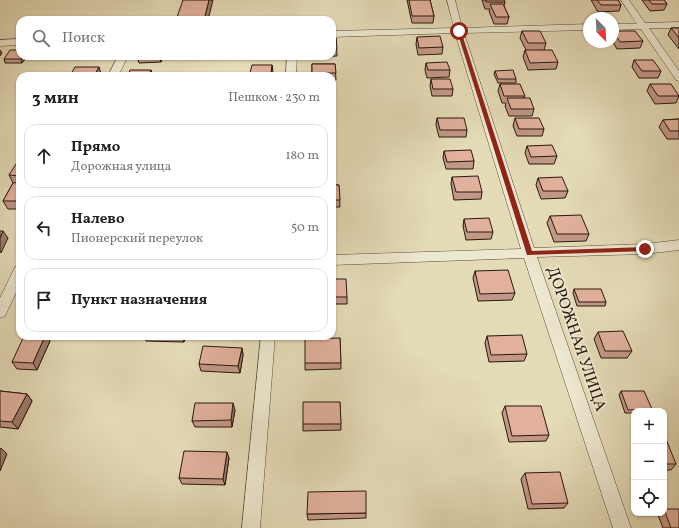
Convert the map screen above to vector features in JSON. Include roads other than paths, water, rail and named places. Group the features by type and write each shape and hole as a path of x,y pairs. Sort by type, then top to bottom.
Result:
{"street":[{"name":"ДОРОЖНАЯ УЛИЦА","path":"451,0 459,31 529,253 622,528"},
{"path":"625,0 679,78"},
{"path":"619,27 679,25"},
{"path":"336,34 583,27"},
{"path":"0,43 16,42"},
{"path":"115,72 121,60"},
{"path":"291,72 292,60"},
{"path":"336,260 645,249 679,245"},
{"path":"2,305 16,278"},
{"path":"251,528 268,340"}]}
